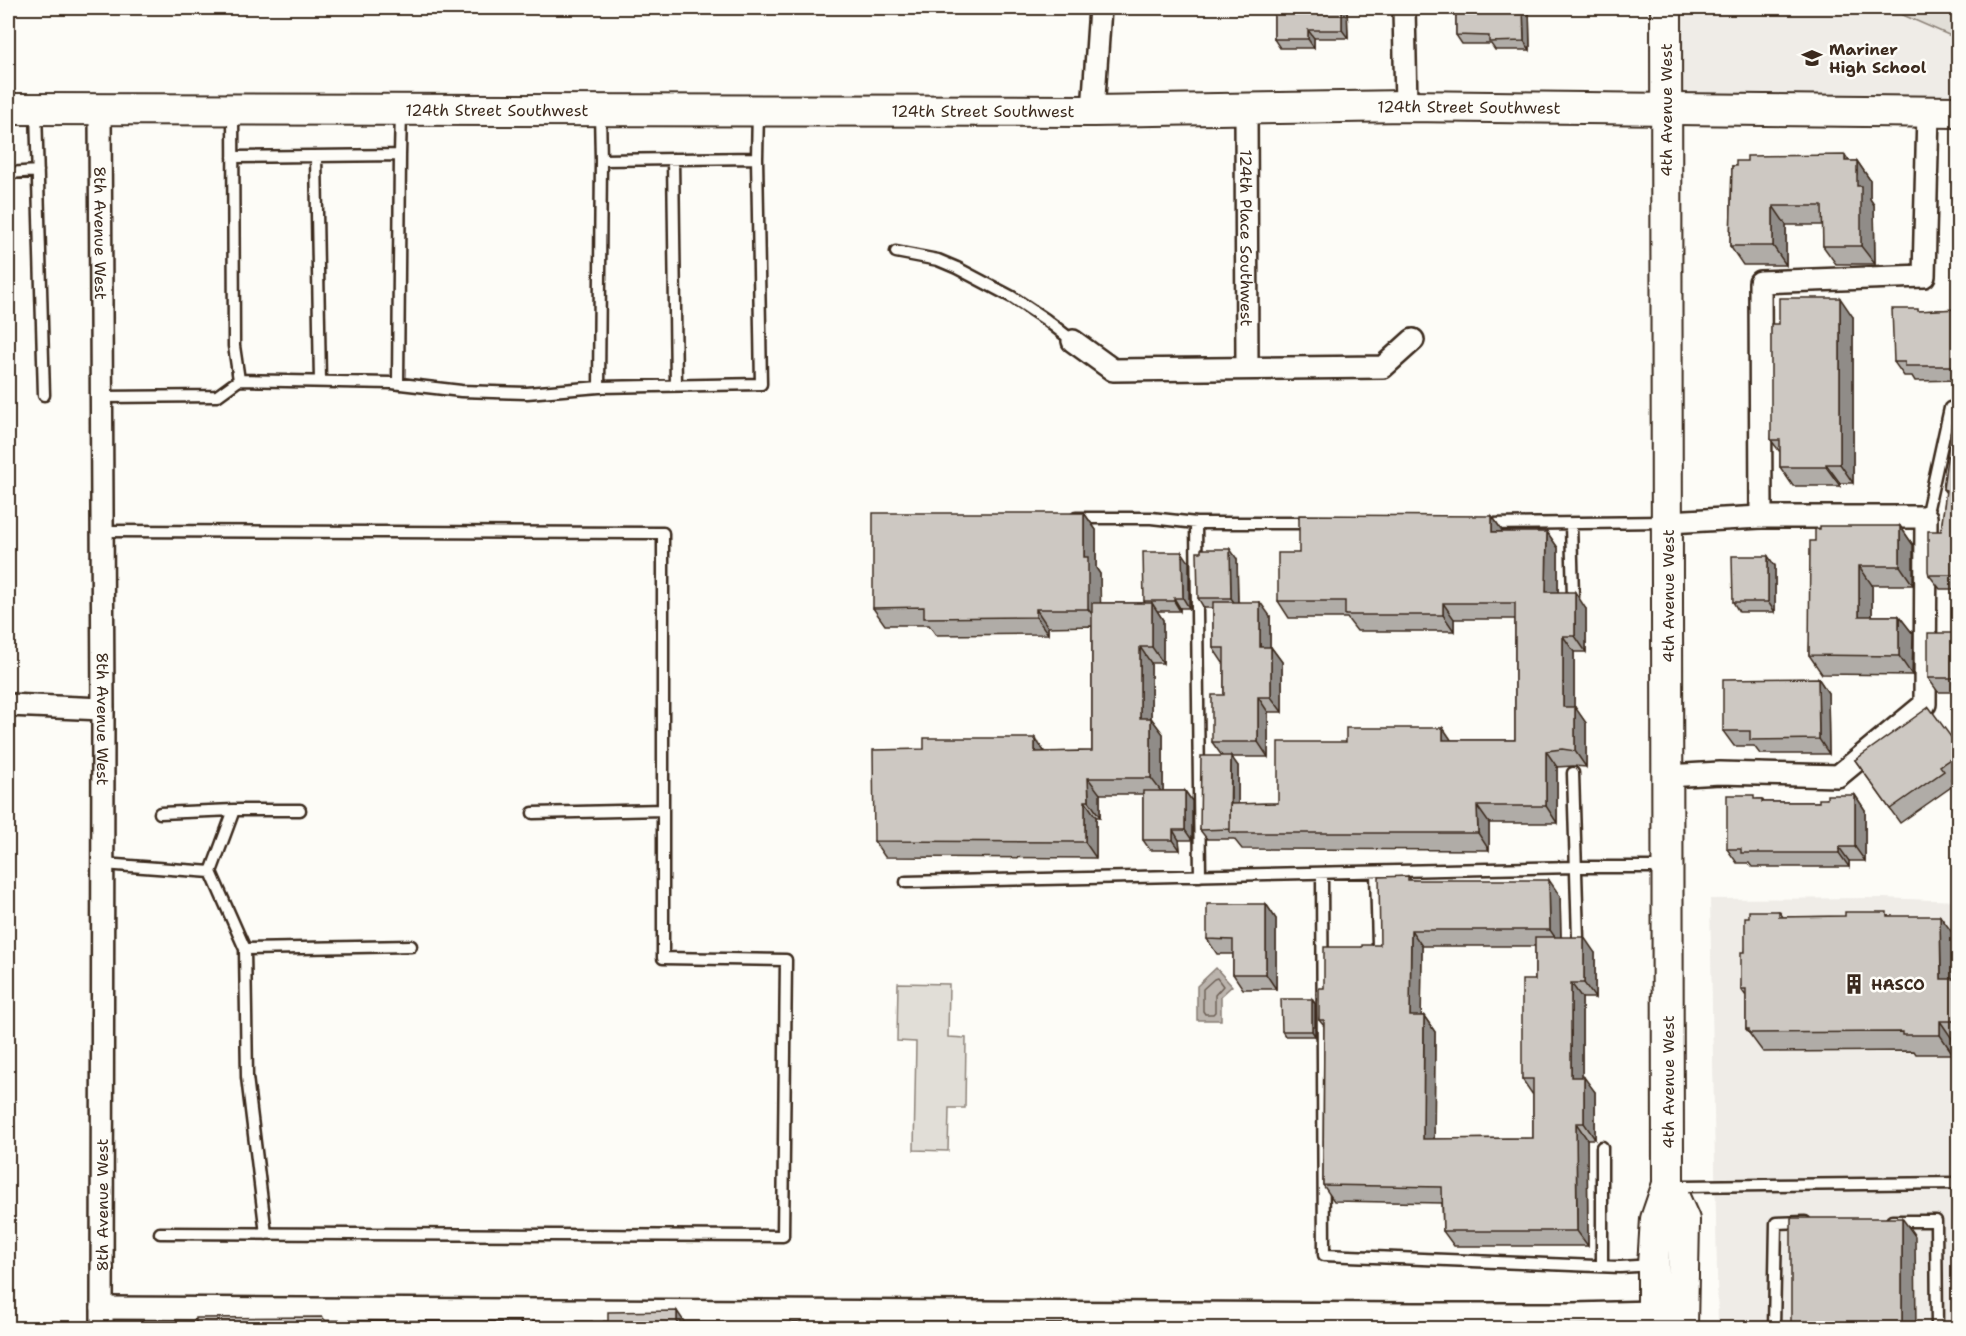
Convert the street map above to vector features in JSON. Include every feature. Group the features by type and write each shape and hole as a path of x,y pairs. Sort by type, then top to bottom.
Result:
{"street":[{"path":"1093,111 1100,8"},
{"path":"1404,8 1406,106"},
{"name":"4th Avenue West","path":"1653,1320 1656,1219 1668,1184 1666,8"},
{"name":"124th Street Southwest","path":"22,109 1093,111 1406,106 1959,112"},
{"name":"124th Place Southwest","path":"1246,109 1247,368"},
{"name":"8th Avenue West","path":"100,110 103,709 102,1318"},
{"path":"1761,517 1760,282 1924,276 1929,112"},
{"path":"1073,341 1113,370 1383,367 1413,340"},
{"path":"1667,776 1720,773 1838,776 1925,704 1926,517 1761,517 1668,522"},
{"path":"8,705 103,709"},
{"name":"4th Avenue West","path":"1668,1184 1684,1220 1682,1329"},
{"path":"102,1318 1653,1320"}],"lane":[{"path":"22,109 38,171 44,395"},
{"path":"233,110 234,346 239,380"},
{"path":"398,384 401,111"},
{"path":"599,387 600,111"},
{"path":"102,397 217,396 239,380 398,384 461,391 527,393 599,387 761,384 758,111"},
{"path":"233,157 400,154"},
{"path":"316,156 320,381"},
{"path":"601,160 757,158"},
{"path":"673,159 676,385"},
{"path":"8,173 38,171"},
{"path":"896,252 938,260 957,267 1012,297 1073,341"},
{"path":"1926,517 1950,408"},
{"path":"1070,519 1151,519 1196,523 1324,523"},
{"path":"1476,524 1668,522"},
{"path":"1196,523 1200,876"},
{"path":"1571,524 1573,597"},
{"path":"102,531 663,533 663,958 786,960 783,1236 160,1233"},
{"path":"1574,773 1578,938"},
{"path":"234,810 211,872 245,949 247,1077 266,1234"},
{"path":"160,813 300,810"},
{"path":"533,813 663,810"},
{"path":"103,864 211,872"},
{"path":"906,882 1667,867"},
{"path":"1376,873 1378,945"},
{"path":"1322,874 1324,1256 1602,1266 1653,1264"},
{"path":"245,949 411,946"},
{"path":"1602,1147 1602,1266"},
{"path":"1668,1184 1684,1186 1959,1183"},
{"path":"1879,1221 1936,1221 1937,1329"},
{"path":"1774,1329 1776,1223 1822,1222"}],"shaded area":[{"name":"Mariner High School","path":"1666,8 1958,8 1958,112 1667,108"},
{"path":"1887,8 1958,8 1958,39"},
{"path":"1882,898 1958,901 1958,1328 1718,1328 1710,899"},
{"path":"898,983 949,984 948,1037 966,1038 965,1108 949,1108 948,1151 914,1150 916,1042 897,1041"},
{"path":"1011,1316 1302,1316 1328,1328 1011,1328"}],"water":[{"path":"1216,968 1232,986 1221,996 1221,1020 1197,1020 1197,986"}],"building":[{"path":"1274,8 1342,8 1342,30 1308,30 1308,39 1274,39"},
{"path":"1456,8 1523,8 1524,41 1489,42 1489,36 1456,35"},
{"path":"1845,155 1845,161 1857,161 1857,186 1861,186 1861,246 1823,246 1822,206 1773,206 1773,246 1730,246 1732,166 1736,166 1736,161 1747,161 1747,156"},
{"path":"1779,298 1840,298 1840,464 1826,464 1826,467 1780,467 1780,440 1771,440 1771,324 1779,324"},
{"path":"1892,309 1918,309 1918,311 1959,309 1959,366 1905,366 1905,362 1894,362"},
{"path":"1959,398 1959,575 1929,575 1928,531 1941,531 1946,490 1943,489 1953,413 1956,414"},
{"path":"873,513 1084,513 1084,557 1088,557 1088,609 1036,609 1036,617 924,618 924,607 873,608"},
{"path":"1299,515 1492,516 1492,532 1547,532 1546,592 1575,592 1575,636 1563,636 1563,707 1575,707 1575,751 1562,749 1546,751 1546,806 1477,806 1478,833 1230,833 1230,804 1278,803 1278,742 1346,742 1346,728 1443,728 1443,740 1515,740 1515,603 1443,603 1443,615 1345,615 1345,601 1278,601 1278,553 1299,553"},
{"path":"1820,526 1900,526 1900,566 1859,566 1859,616 1899,616 1899,656 1809,655 1810,541 1815,541 1815,529 1820,529"},
{"path":"1201,549 1230,549 1231,598 1198,598 1197,552 1201,552"},
{"path":"1143,552 1182,552 1183,598 1174,598 1174,601 1144,601"},
{"path":"1732,556 1768,556 1768,602 1733,602"},
{"path":"1213,602 1260,602 1260,647 1271,647 1271,697 1258,697 1258,742 1212,742 1212,695 1224,695 1224,648 1213,648"},
{"path":"1092,603 1152,603 1152,647 1140,647 1140,718 1151,718 1151,778 1088,778 1089,801 1085,801 1085,842 874,841 873,750 924,749 924,738 1035,738 1035,752 1092,751"},
{"path":"1928,633 1959,633 1959,669 1955,669 1955,678 1928,678"},
{"path":"1818,678 1819,739 1750,740 1750,731 1723,731 1723,679"},
{"path":"1929,707 1959,748 1959,753 1940,766 1944,771 1890,809 1855,760"},
{"path":"1201,756 1231,756 1230,829 1200,830"},
{"path":"1143,791 1185,791 1185,830 1173,830 1173,840 1143,840"},
{"path":"1727,795 1754,795 1754,799 1762,799 1762,802 1819,802 1819,799 1827,799 1827,795 1855,795 1855,847 1839,847 1839,853 1741,853 1741,849 1727,849"},
{"path":"1408,876 1408,880 1549,880 1550,930 1411,930 1410,1016 1424,1016 1423,1139 1533,1138 1533,1079 1522,1079 1522,980 1535,980 1535,937 1584,937 1584,983 1571,983 1571,1077 1584,1077 1584,1123 1576,1123 1577,1231 1443,1231 1442,1187 1323,1185 1324,1020 1319,1020 1319,988 1324,988 1324,947 1380,945 1379,877"},
{"path":"1207,904 1266,904 1266,974 1233,974 1233,940 1207,939"},
{"name":"HASCO","path":"1749,911 1779,911 1779,917 1845,916 1845,912 1887,912 1887,916 1940,916 1941,979 1959,979 1959,1021 1940,1021 1940,1035 1903,1035 1903,1032 1749,1033 1749,1029 1746,1029 1746,989 1741,989 1741,952 1745,952 1745,917 1749,917"},
{"path":"1281,999 1312,999 1312,1031 1282,1031"},
{"path":"1791,1218 1902,1218 1902,1329 1791,1329"},
{"path":"677,1311 677,1329 608,1329 608,1312"},
{"path":"322,1317 334,1329 196,1329 196,1318"},
{"path":"826,1321 947,1321 947,1329 826,1329"}],"place":[{"name":"Mariner High School","path":"1812,58"},
{"name":"HASCO","path":"1854,984"}]}
